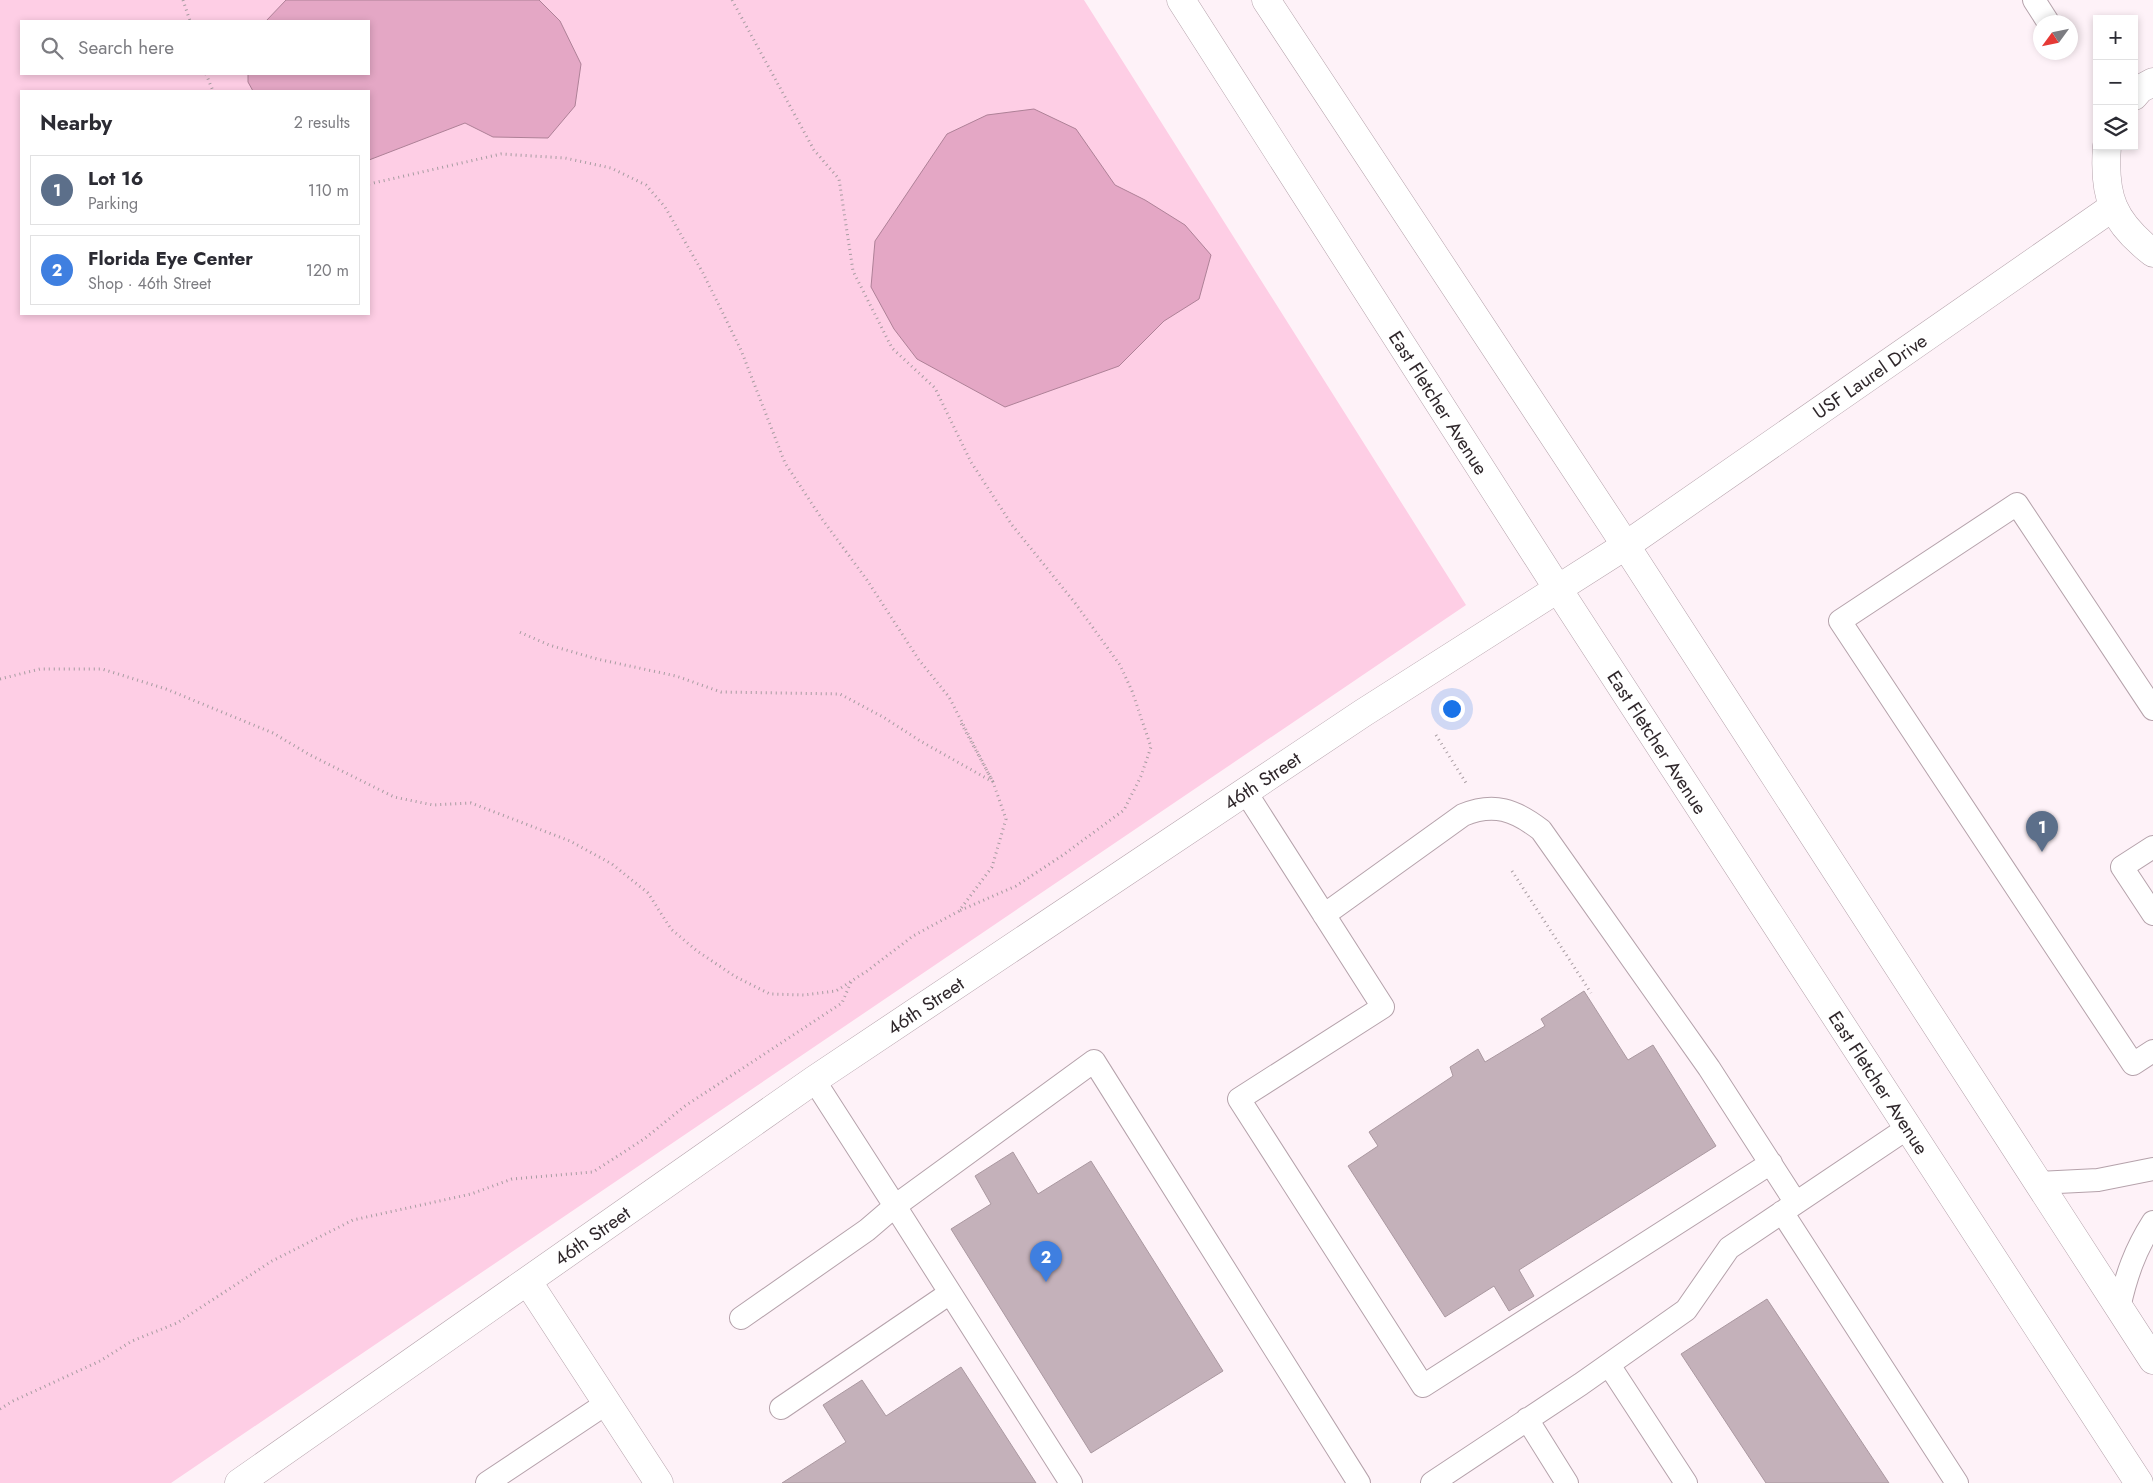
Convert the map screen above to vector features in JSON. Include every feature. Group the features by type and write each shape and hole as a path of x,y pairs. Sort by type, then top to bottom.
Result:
{"main road":[{"name":"East Fletcher Avenue","path":"1181,0 1558,589 2139,1483"},
{"path":"1266,0 1626,546 2153,1360"},
{"path":"2138,91 2153,82"},
{"path":"2107,150 2104,175 2112,207 2131,236 2153,253"},
{"name":"USF Laurel Drive","path":"1626,546 2112,207"},
{"name":"46th Street","path":"238,1483 528,1282 814,1080 1363,713 1626,546"},
{"path":"528,1282 659,1483"}],"lane":[{"path":"2034,0 2044,15"},
{"path":"2153,709 2017,504 1840,621 2133,1064 2153,1050"},
{"path":"1245,791 1383,1007 1239,1099 1423,1386 1771,1164"},
{"path":"1324,915 1463,815 1480,808 1504,810 1525,818 1541,830 1709,1068 1771,1164 1789,1207 1957,1483"},
{"path":"2153,847 2122,867 2153,914"},
{"path":"741,1318 867,1230 895,1206 1094,1062 1359,1483"},
{"path":"814,1080 1071,1483"},
{"path":"1432,1483 1686,1310 1730,1248 1909,1127"},
{"path":"2038,1183 2098,1180 2153,1169"},
{"path":"2120,1308 2126,1276 2140,1243 2153,1222"},
{"path":"781,1408 950,1293"},
{"path":"1609,1364 1686,1483"},
{"path":"488,1483 607,1403"},
{"path":"1527,1419 1567,1483"}],"path":[{"path":"183,0 190,20"},
{"path":"0,678 40,669 102,669 166,689 273,733 310,755 394,797 433,805 471,803 570,841 612,864 648,893 671,928 697,951 736,976 770,994 804,995 836,991 913,936 959,911 1016,886 1063,855 1124,810 1141,776 1151,747 1132,691 1120,665 1069,596 1012,525 971,462 935,388 892,348 853,271 839,179 814,150 732,0"},
{"path":"206,75 213,90"},
{"path":"370,184 501,154 565,158 611,168 646,185 665,207 703,273 741,350 785,462 822,519 867,580 919,660 950,697 993,782 1006,819 992,867 959,911"},
{"path":"517,631 548,645 597,659 676,676 721,692 840,694 883,717 922,742 993,782"},
{"path":"961,723 993,782"},
{"path":"1436,734 1469,788"},
{"path":"1512,870 1591,993"},
{"path":"0,1409 13,1401 100,1361 132,1341 177,1323 272,1261 353,1220 471,1194 512,1179 592,1172 644,1139 685,1106 842,1003 852,981"}],"shaded area":[{"path":"0,0 1084,0 1466,605 171,1483 0,1483"},
{"path":"286,0 539,0 560,21 581,64 575,106 548,138 493,137 465,123 370,160 370,90 252,90 248,82 248,75 370,75 370,20 267,20"},
{"path":"1034,109 1076,129 1115,185 1145,200 1185,225 1211,255 1199,299 1164,321 1119,366 1005,407 917,359 894,329 871,287 875,241 947,134 987,115"}],"building":[{"path":"1584,991 1628,1060 1653,1045 1716,1146 1519,1270 1534,1296 1509,1311 1494,1286 1445,1317 1348,1166 1378,1146 1369,1132 1453,1076 1450,1067 1478,1049 1485,1062 1545,1026 1541,1019"},
{"path":"1013,1152 1038,1194 1091,1161 1223,1371 1091,1453 951,1229 991,1204 975,1176"},
{"path":"1767,1299 1889,1483 1766,1483 1681,1354"},
{"path":"961,1367 1036,1483 782,1483 846,1442 823,1405 862,1380 886,1416"}],"place":[{"name":"Lot 16","path":"2042,852"},
{"name":"Florida Eye Center","path":"1046,1282"}]}
